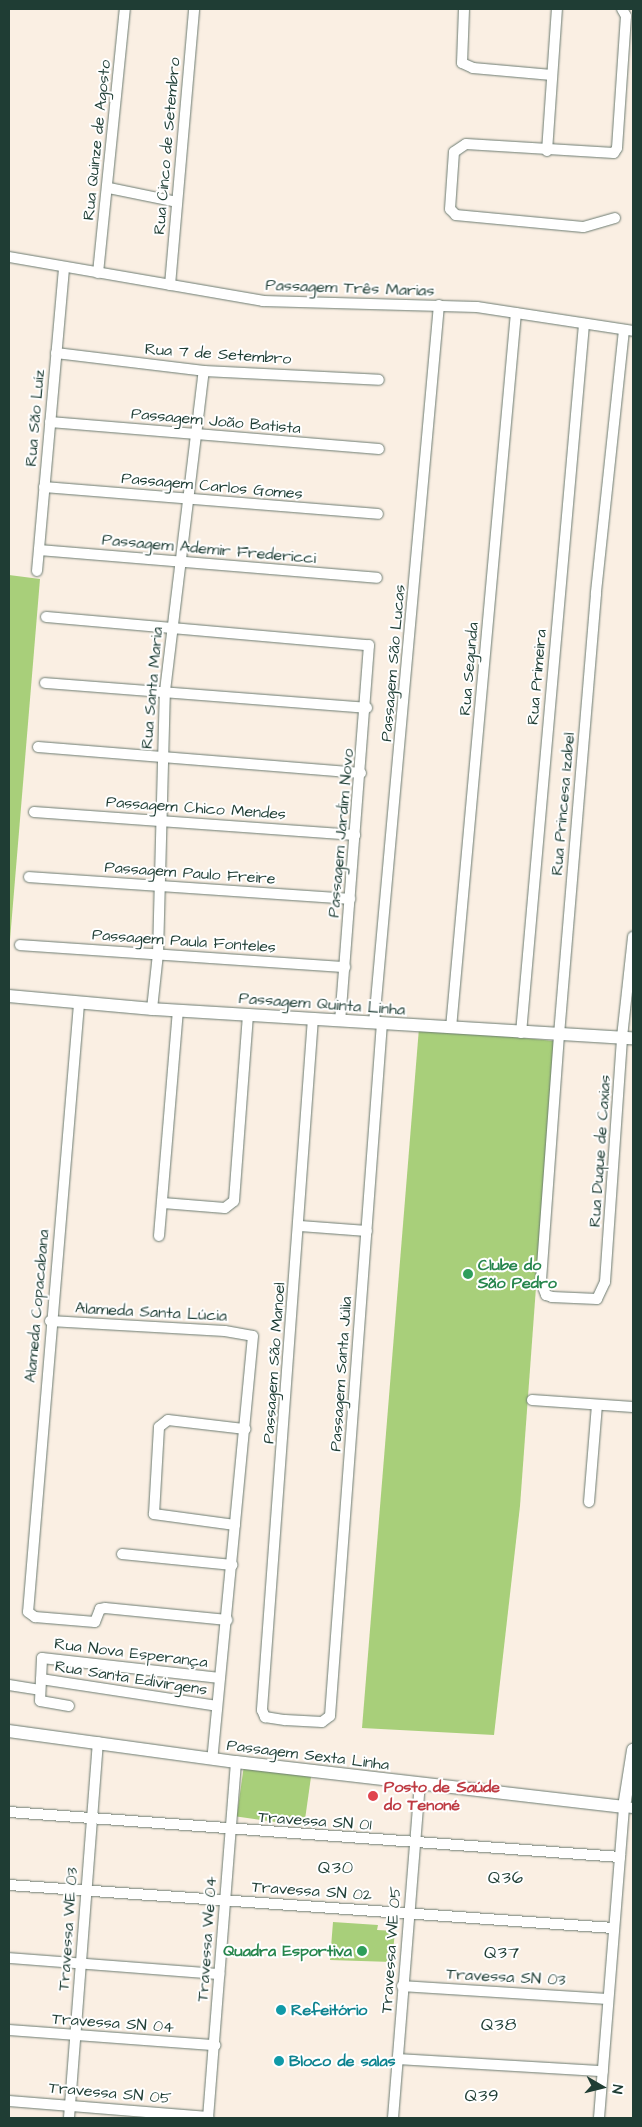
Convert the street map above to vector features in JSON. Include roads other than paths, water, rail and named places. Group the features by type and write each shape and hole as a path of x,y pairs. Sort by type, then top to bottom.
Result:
{"street":[{"name":"Rua Quinze de Agosto","path":"98,273 109,188 125,9"},
{"name":"Rua Cinco de Setembro","path":"170,285 194,9"},
{"path":"464,9 462,63 473,68 552,75"},
{"path":"547,151 557,9"},
{"path":"614,218 583,227 451,213 454,152 458,146 466,144 609,155 617,148 626,16 622,9"},
{"path":"109,188 177,202"},
{"name":"Passagem Três Marias","path":"9,257 170,285 220,296 273,302 439,305 516,313 629,330"},
{"name":"Rua São Luíz","path":"37,571 64,267"},
{"name":"Passagem São Lucas","path":"378,1023 439,305"},
{"name":"Rua Segunda","path":"451,1028 516,313"},
{"name":"Rua Primeira","path":"521,1032 584,324"},
{"name":"Rua Princesa Izabel","path":"541,1282 559,1035 596,594 629,330"},
{"name":"Rua 7 de Setembro","path":"56,353 204,371 378,380"},
{"name":"Rua Santa Maria","path":"152,1009 158,954 160,821 165,692 180,563 198,435 204,371"},
{"name":"Passagem João Batista","path":"50,422 379,449"},
{"name":"Passagem Carlos Gomes","path":"44,487 378,514"},
{"name":"Passagem Ademir Fredericci","path":"39,550 377,578"},
{"path":"46,617 172,627"},
{"name":"Passagem Jardim Novo","path":"172,627 366,643 371,649 340,1020"},
{"path":"45,683 367,708"},
{"path":"38,747 361,773"},
{"name":"Passagem Chico Mendes","path":"34,812 355,835"},
{"name":"Passagem Paulo Freire","path":"29,877 350,899"},
{"name":"Rua Duque de Caxias","path":"541,1282 543,1290 552,1296 596,1299 603,1291 628,1038 633,937"},
{"name":"Passagem Paula Fonteles","path":"20,945 345,967"},
{"name":"Passagem Quinta Linha","path":"9,996 80,1004 178,1011 628,1038"},
{"name":"Alameda Copacabana","path":"80,1004 50,1321 28,1612 35,1617 96,1622 100,1609 105,1608 227,1620"},
{"path":"159,1236 178,1011"},
{"path":"162,1203 225,1208 234,1201 248,1015"},
{"name":"Passagem São Manoel","path":"313,1018 300,1226 262,1710 269,1718 322,1722"},
{"name":"Passagem Santa Júlia","path":"322,1722 330,1716 367,1231 378,1023"},
{"path":"300,1226 367,1231"},
{"name":"Alameda Santa Lúcia","path":"50,1321 249,1334 254,1341 244,1429"},
{"path":"532,1400 633,1407"},
{"path":"589,1502 597,1405"},
{"path":"212,1759 227,1620 244,1429 168,1420 159,1428 154,1514 235,1525"},
{"path":"122,1554 232,1565"},
{"name":"Rua Nova Esperança","path":"40,1679 41,1661 45,1658 220,1678"},
{"path":"40,1679 42,1703 69,1706"},
{"name":"Rua Santa Edivirgens","path":"40,1679 217,1706"},
{"path":"9,1685 40,1690"},
{"name":"Passagem Sexta Linha","path":"9,1731 420,1785 629,1807"},
{"name":"Travessa WE 03","path":"69,2118 98,1742"},
{"path":"599,2118 613,1928 620,1857 629,1807 633,1750"},
{"name":"Travessa We 04","path":"208,2118 236,1762"},
{"name":"Travessa WE 05","path":"393,2118 402,1986 420,1785"},
{"name":"Travessa SN 01","path":"9,1812 620,1857"},
{"name":"Travessa SN 02","path":"9,1885 613,1928"},
{"path":"9,1958 219,1974"},
{"name":"Travessa SN 03","path":"402,1986 608,1999"},
{"name":"Travessa SN 04","path":"9,2030 214,2045"},
{"path":"398,2059 603,2071"},
{"name":"Travessa SN 05","path":"9,2101 208,2118"}],"place":[{"name":"Clube do São Pedro","path":"468,1274"},
{"name":"Posto de Saúde do Tenoné","path":"373,1796"},
{"name":"Quadra Esportiva","path":"362,1951"},
{"name":"Refeitório","path":"281,2010"},
{"name":"Bloco de salas","path":"279,2061"}],"district":[{"name":"Q30","path":"336,1868"},
{"name":"Q36","path":"506,1878"},
{"name":"Q37","path":"502,1953"},
{"name":"Q38","path":"499,2025"},
{"name":"Q39","path":"482,2096"}]}
